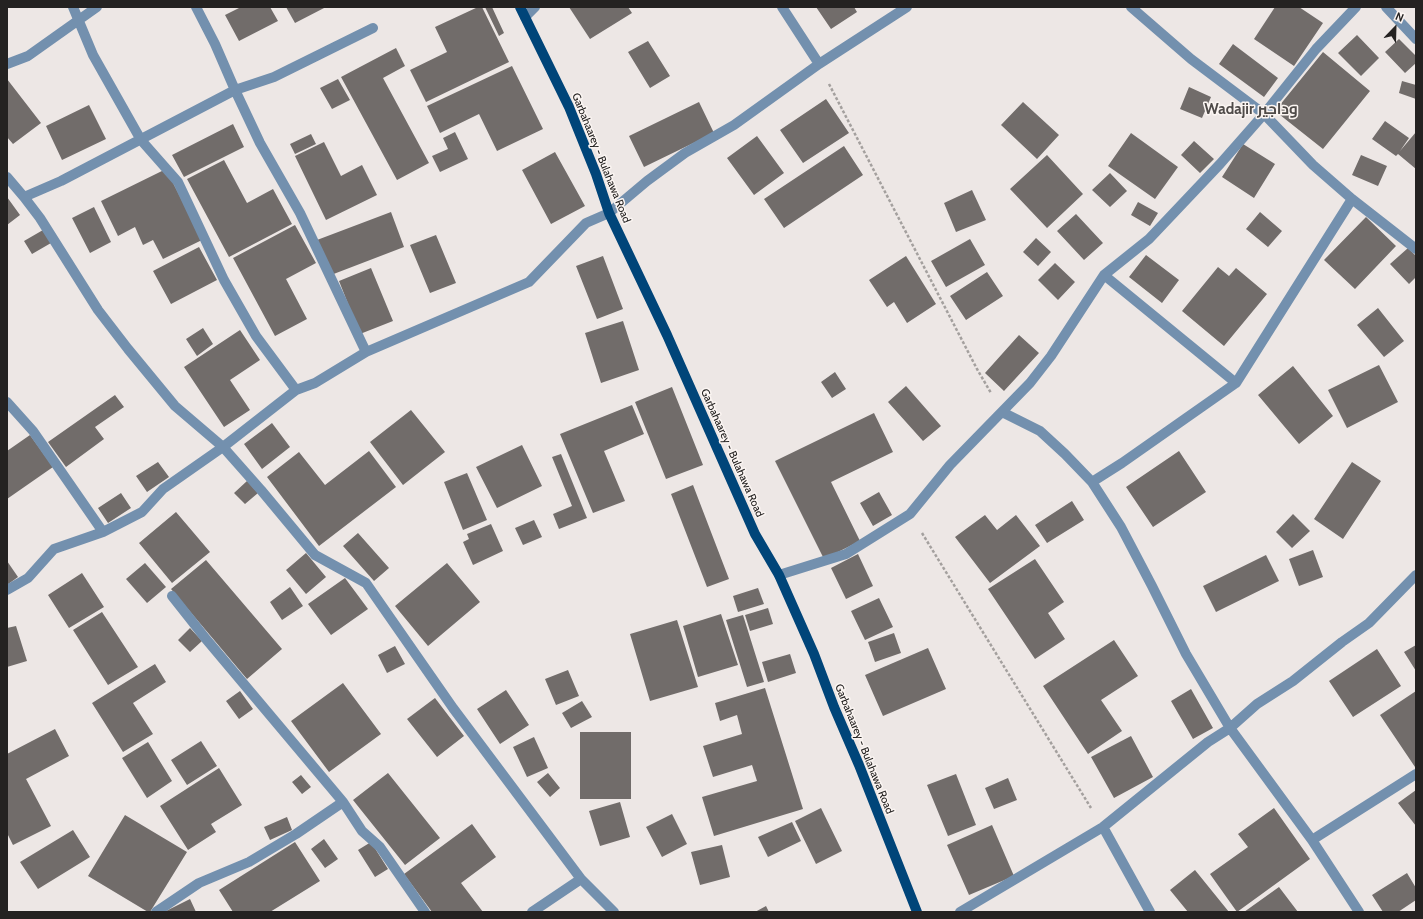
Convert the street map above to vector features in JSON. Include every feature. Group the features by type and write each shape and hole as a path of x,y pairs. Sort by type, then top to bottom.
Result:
{"main road":[{"name":"Garbahaarey - Bulahawa Road","path":"520,7 568,107 596,174 609,213 667,335 755,534 779,575 814,654 917,912"}],"street":[{"path":"73,7 93,55 141,140 178,182 224,280 256,336 296,390"},
{"path":"7,64 28,56 97,7"},
{"path":"196,7 215,44 260,143 300,213 366,352"},
{"path":"524,16 535,7"},
{"path":"782,7 819,64"},
{"path":"7,590 28,578 54,550 103,532 142,512 163,489 223,447 296,390 315,383 366,352 529,282 586,223 609,213 647,181 685,153 734,125 819,64 907,7"},
{"path":"1131,7 1191,59 1264,114 1313,165 1352,199 1416,248"},
{"path":"779,575 846,554 910,514 950,465 1030,383 1051,356 1104,275 1149,239 1220,164 1264,114 1316,49 1356,7"},
{"path":"1386,7 1416,39"},
{"path":"24,197 61,181 235,90 274,77 373,28"},
{"path":"7,177 24,197 54,239 98,310 175,406 223,447 315,555 366,583 453,708 581,879 614,912"},
{"path":"1092,482 1122,463 1236,383 1352,199"},
{"path":"1104,275 1236,383"},
{"path":"7,402 33,431 103,532"},
{"path":"1002,412 1040,431 1092,482 1121,527 1186,654 1230,728 1312,840 1359,912"},
{"path":"960,912 1103,827 1208,742 1230,728 1257,704 1293,681 1342,642 1369,623 1416,576"},
{"path":"172,596 211,645 343,802 362,831 380,848 425,912"},
{"path":"1312,840 1416,774"},
{"path":"156,912 199,883 249,862 296,834 343,802"},
{"path":"1103,827 1150,912"},
{"path":"532,912 581,879"}],"path":[{"path":"819,64 977,369 1002,412"},
{"path":"910,514 1103,827"}],"building":[{"path":"241,7 270,7 278,21 239,41 225,15"},
{"path":"286,7 326,7 295,23"},
{"path":"478,7 482,7 509,62 426,102 410,70 447,52 435,27"},
{"path":"485,7 492,7 504,33 499,36"},
{"path":"569,7 628,7 632,13 590,39"},
{"path":"816,7 854,7 857,12 831,29"},
{"path":"1275,7 1299,7 1323,23 1294,66 1254,39"},
{"path":"1357,35 1379,58 1361,76 1338,53"},
{"path":"1399,39 1416,56 1416,63 1405,73 1385,52"},
{"path":"648,41 670,76 650,88 628,52"},
{"path":"1233,44 1278,78 1264,97 1219,64"},
{"path":"396,48 405,66 383,78 429,163 397,180 341,77"},
{"path":"1323,52 1370,91 1323,149 1275,111"},
{"path":"512,66 543,129 497,151 479,114 440,133 427,106"},
{"path":"7,79 41,123 13,144 7,137"},
{"path":"338,79 350,100 332,109 320,88"},
{"path":"1402,81 1416,85 1416,99 1399,93"},
{"path":"1189,87 1211,97 1202,118 1180,109"},
{"path":"826,99 849,133 803,163 780,130"},
{"path":"699,102 714,133 644,167 629,136"},
{"path":"1023,102 1059,135 1037,159 1001,125"},
{"path":"89,105 106,139 62,160 46,126"},
{"path":"1385,121 1409,138 1400,151 1416,132 1416,169 1398,154 1396,156 1372,139"},
{"path":"233,124 244,147 184,177 172,155"},
{"path":"455,132 468,159 440,172 432,156 448,149 443,138"},
{"path":"1131,133 1178,167 1155,199 1108,166"},
{"path":"311,134 316,144 295,154 290,144"},
{"path":"757,136 784,173 754,195 727,158"},
{"path":"1194,141 1214,159 1200,173 1181,155"},
{"path":"324,142 341,176 362,165 377,195 326,220 295,156"},
{"path":"1243,144 1275,164 1254,198 1222,177"},
{"path":"844,146 863,175 784,228 764,199"},
{"path":"555,152 585,206 551,224 522,170"},
{"path":"1047,155 1083,194 1047,228 1010,189"},
{"path":"1361,155 1387,166 1378,186 1352,175"},
{"path":"224,160 247,203 273,189 292,224 229,257 187,179"},
{"path":"166,169 202,240 163,259 153,240 143,245 135,227 118,236 101,201"},
{"path":"1110,173 1127,191 1110,207 1092,190"},
{"path":"972,190 986,220 956,232 944,203"},
{"path":"7,197 20,215 7,225"},
{"path":"1138,202 1158,213 1150,226 1131,215"},
{"path":"94,207 111,242 90,253 72,218"},
{"path":"391,212 404,247 331,275 317,240"},
{"path":"1260,212 1282,231 1268,247 1246,229"},
{"path":"1076,214 1103,243 1084,260 1057,231"},
{"path":"1366,217 1396,246 1355,289 1324,260"},
{"path":"295,225 316,263 286,279 307,319 275,336 233,258"},
{"path":"43,230 51,243 32,254 24,241"},
{"path":"436,235 456,283 430,293 410,245"},
{"path":"1036,238 1051,252 1038,266 1023,252"},
{"path":"970,239 985,265 946,287 931,261"},
{"path":"199,247 217,280 171,304 153,271"},
{"path":"1408,248 1416,256 1416,277 1409,284 1390,264"},
{"path":"1146,255 1179,280 1162,303 1129,277"},
{"path":"603,256 623,309 597,319 576,266"},
{"path":"906,256 936,304 907,323 894,302 887,307 869,280"},
{"path":"1055,263 1075,282 1058,300 1038,280"},
{"path":"1218,267 1229,276 1236,268 1267,294 1224,346 1182,311"},
{"path":"371,268 393,321 360,334 339,281"},
{"path":"987,272 1003,296 966,320 950,296"},
{"path":"1378,308 1404,341 1384,357 1357,325"},
{"path":"623,321 639,370 601,383 585,333"},
{"path":"203,328 213,344 197,356 186,339"},
{"path":"240,330 260,360 230,380 250,410 224,427 184,367"},
{"path":"1019,335 1039,353 1004,391 985,373"},
{"path":"1379,365 1398,402 1347,428 1328,390"},
{"path":"1293,366 1333,416 1299,444 1258,395"},
{"path":"835,372 846,389 832,398 821,382"},
{"path":"906,386 941,426 923,441 888,402"},
{"path":"672,387 703,465 666,479 635,402"},
{"path":"115,395 124,407 95,427 104,439 66,467 48,442"},
{"path":"632,405 644,434 604,451 625,501 593,513 560,434"},
{"path":"411,410 445,452 403,485 370,442"},
{"path":"874,413 893,452 831,482 860,541 824,559 775,461"},
{"path":"272,423 290,447 262,469 244,444"},
{"path":"30,435 53,467 7,499 7,451"},
{"path":"522,445 542,486 497,508 476,467"},
{"path":"369,451 396,487 319,546 267,477 299,452 325,485"},
{"path":"1179,451 1206,492 1153,527 1126,487"},
{"path":"561,454 587,518 559,529 553,514 572,506 552,457"},
{"path":"158,462 169,477 147,492 136,476"},
{"path":"1352,462 1381,481 1343,539 1314,519"},
{"path":"467,473 487,520 463,530 444,482"},
{"path":"247,481 258,493 245,504 234,493"},
{"path":"693,485 729,579 707,587 671,494"},
{"path":"879,492 892,515 873,526 860,503"},
{"path":"121,493 131,508 108,523 98,508"},
{"path":"1072,501 1084,520 1047,543 1035,525"},
{"path":"176,512 210,552 172,583 139,543"},
{"path":"1293,514 1310,531 1292,548 1276,532"},
{"path":"985,515 997,530 1016,515 1040,546 990,583 955,537"},
{"path":"534,520 542,537 523,545 515,528"},
{"path":"491,524 503,551 473,565 463,542 469,539 467,534"},
{"path":"358,533 389,568 374,581 343,546"},
{"path":"1313,550 1323,577 1299,586 1289,559"},
{"path":"306,553 326,577 306,594 286,570"},
{"path":"858,554 873,586 846,599 831,568"},
{"path":"1266,555 1279,581 1216,612 1203,586"},
{"path":"1035,559 1064,602 1048,613 1065,639 1035,659 988,589"},
{"path":"206,560 282,649 247,679 171,589"},
{"path":"7,561 18,577 7,585"},
{"path":"145,563 166,587 147,603 126,579"},
{"path":"447,563 480,602 428,646 395,606"},
{"path":"82,573 104,607 69,628 48,595"},
{"path":"345,578 368,609 331,635 308,604"},
{"path":"290,587 303,606 282,620 270,602"},
{"path":"758,588 764,604 738,612 733,596"},
{"path":"879,598 893,627 865,640 851,611"},
{"path":"768,608 773,624 750,631 745,615"},
{"path":"102,612 138,667 108,685 73,630"},
{"path":"721,614 738,665 698,677 683,626"},
{"path":"743,615 764,682 747,687 726,620"},
{"path":"677,620 698,687 650,701 630,634"},
{"path":"16,626 27,661 7,667 7,628"},
{"path":"190,628 202,641 190,652 178,640"},
{"path":"894,633 901,653 875,662 868,642"},
{"path":"1114,640 1138,676 1101,700 1122,731 1088,754 1043,686"},
{"path":"1416,645 1416,671 1404,652"},
{"path":"395,646 405,664 387,673 378,655"},
{"path":"928,648 946,689 883,716 865,675"},
{"path":"1377,649 1401,686 1353,717 1329,681"},
{"path":"790,654 796,673 768,682 762,662"},
{"path":"155,664 166,682 133,703 153,734 123,752 92,703"},
{"path":"568,670 579,696 556,705 545,679"},
{"path":"343,683 381,734 329,772 291,721"},
{"path":"765,688 803,809 714,836 702,797 757,781 752,765 713,777 703,746 742,734 737,715 720,721 715,703"},
{"path":"1191,689 1213,728 1193,739 1171,701"},
{"path":"506,690 529,725 500,744 477,709"},
{"path":"240,691 253,709 239,719 226,701"},
{"path":"1416,691 1416,766 1415,767 1380,715"},
{"path":"435,698 464,736 437,757 407,719"},
{"path":"582,701 592,717 571,728 562,713"},
{"path":"55,729 69,756 26,779 51,826 13,845 7,833 7,754"},
{"path":"580,732 631,732 631,799 580,799"},
{"path":"1131,736 1153,777 1114,798 1091,757"},
{"path":"534,737 548,768 527,777 513,747"},
{"path":"201,741 217,766 187,785 171,760"},
{"path":"148,742 172,781 147,798 122,758"},
{"path":"219,768 242,805 211,824 216,832 188,850 160,806"},
{"path":"388,773 440,838 405,865 353,800"},
{"path":"548,773 560,788 550,797 537,782"},
{"path":"956,774 976,825 948,836 927,785"},
{"path":"301,775 311,787 302,794 292,782"},
{"path":"1008,778 1017,800 994,809 985,788"},
{"path":"1416,790 1416,826 1398,803"},
{"path":"620,802 630,837 600,846 589,811"},
{"path":"821,808 842,851 816,864 795,821"},
{"path":"1274,808 1310,859 1237,912 1210,874 1248,847 1238,834"},
{"path":"672,814 687,844 662,857 646,827"},
{"path":"125,815 187,852 150,912 88,876"},
{"path":"287,817 292,830 270,840 264,827"},
{"path":"792,822 801,841 768,857 758,837"},
{"path":"472,824 496,857 461,883 483,912 432,912 404,874"},
{"path":"992,825 1014,876 969,895 947,845"},
{"path":"73,830 90,857 38,889 20,862"},
{"path":"324,839 338,859 325,868 311,849"},
{"path":"295,842 320,881 270,912 233,912 219,890"},
{"path":"371,842 388,869 375,877 358,850"},
{"path":"722,845 730,877 700,885 691,852"},
{"path":"1195,870 1229,912 1188,912 1170,890"},
{"path":"1407,873 1416,888 1416,900 1398,912 1383,912 1372,895"},
{"path":"1279,887 1298,912 1244,912"},
{"path":"190,899 196,912 164,912"},
{"path":"766,906 769,912 755,912"}],"district":[{"name":"Wadajir وداجير","path":"1251,110"}]}
